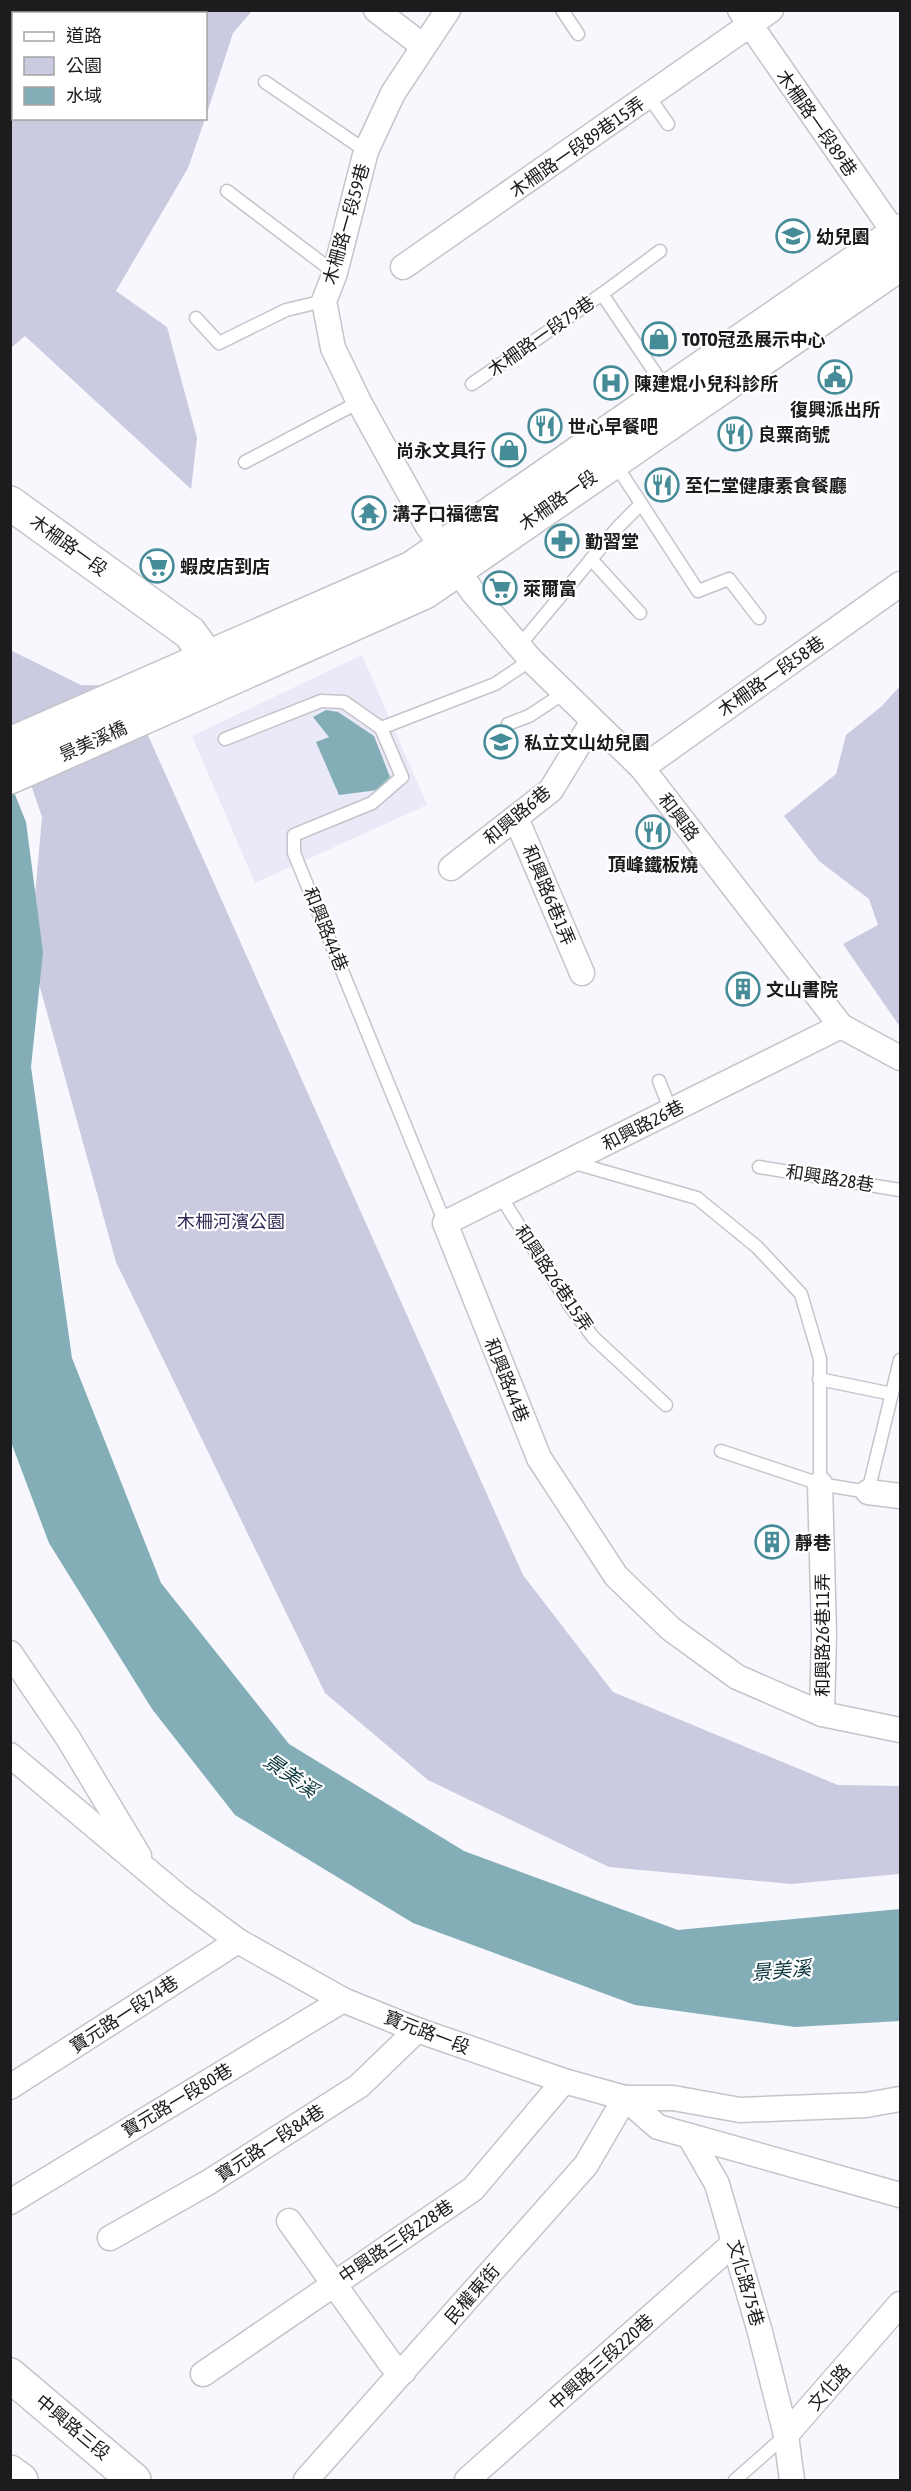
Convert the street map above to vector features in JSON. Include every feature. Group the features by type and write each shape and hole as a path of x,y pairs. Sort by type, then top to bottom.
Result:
{"main road":[{"name":"木柵路一段","path":"450,559 668,393 899,242"},
{"name":"木柵路一段","path":"10,503 190,633 214,671 412,568 450,559 614,461 899,242"},
{"path":"169,691 214,671"},
{"name":"景美溪橋","path":"10,744 169,691"},
{"name":"景美溪橋","path":"10,777 169,691"},
{"name":"中興路三段","path":"10,2374 134,2481"},
{"path":"10,2472 21,2481"}],"street":[{"path":"376,10 423,46"},
{"name":"木柵路一段59巷","path":"448,10 393,93 366,151 335,273 324,301 333,348 359,402 427,525 450,559"},
{"name":"木柵路一段89巷15弄","path":"403,267 649,97 745,18 771,10"},
{"name":"木柵路一段89巷","path":"745,18 899,242"},
{"name":"和興路","path":"450,559 472,591 525,653 642,768 841,1026 900,1058"},
{"name":"木柵路一段58巷","path":"642,768 900,584"},
{"name":"和興路6巷","path":"451,868 551,790 593,721"},
{"name":"和興路6巷1弄","path":"516,818 582,973"},
{"name":"和興路26巷","path":"444,1223 501,1197 841,1026"},
{"name":"和興路44巷","path":"444,1223 539,1458 616,1576 671,1629 737,1677 822,1714 900,1730"},
{"name":"和興路26巷11弄","path":"820,1484 824,1633 822,1714"},
{"path":"868,1492 900,1496"},
{"path":"10,1653 68,1738 149,1872"},
{"name":"寶元路一段","path":"10,1755 177,1896 238,1941 343,2000 417,2030 564,2081 625,2098 658,2127 900,2195"},
{"name":"寶元路一段74巷","path":"10,2087 238,1941"},
{"name":"寶元路一段80巷","path":"10,2202 343,2000"},
{"name":"寶元路一段84巷","path":"110,2238 209,2182 358,2086 417,2030"},
{"name":"中興路三段228巷","path":"203,2374 473,2189 564,2081"},
{"path":"625,2098 673,2098 740,2109 866,2105 900,2099"},
{"name":"民權東街","path":"306,2481 586,2164 625,2098"},
{"name":"文化路75巷","path":"690,2137 717,2184 760,2332 786,2435"},
{"path":"289,2221 392,2364 404,2371"},
{"name":"中興路三段220巷","path":"467,2481 734,2243"},
{"name":"文化路","path":"786,2435 900,2304"},
{"path":"786,2435 792,2481"}],"lane":[{"path":"562,10 578,34"},
{"path":"265,82 366,151"},
{"path":"649,97 668,124"},
{"path":"228,191 335,273"},
{"path":"602,294 660,251"},
{"name":"木柵路一段79巷","path":"472,384 602,294 668,393"},
{"path":"196,318 219,343 286,310 324,301"},
{"path":"245,462 359,402"},
{"path":"614,461 698,591 729,579 759,618"},
{"path":"225,739 321,701 344,702 381,728 495,684 525,653 591,559 641,504"},
{"path":"591,559 640,613"},
{"path":"508,724 530,716 564,693"},
{"name":"和興路44巷","path":"381,728 402,777 372,803 294,835 294,853 444,1223"},
{"path":"659,1081 671,1111"},
{"name":"和興路26巷11弄","path":"569,1162 698,1198 757,1247 801,1294 820,1359 820,1484"},
{"name":"和興路28巷","path":"759,1167 900,1190"},
{"name":"和興路26巷15弄","path":"501,1197 570,1306 593,1337 666,1405"},
{"path":"721,1451 820,1484 868,1492 900,1360"},
{"path":"819,1379 892,1394"},
{"path":"735,2481 786,2435"}],"shaded area":[{"path":"362,655 427,805 255,883 192,736"}],"green space":[{"path":"11,10 252,11 233,33 207,113 207,12 12,12 12,120 205,120 188,168 116,291 167,327 197,438 191,489 25,336 11,348"},
{"name":"木柵河濱公園","path":"10,650 81,685 126,686 523,1575 613,1692 838,1785 900,1786 900,1874 791,1884 609,1867 428,1780 325,1693 116,1262 30,951 42,817 11,726"},
{"path":"900,686 900,1027 843,944 878,925 869,899 819,861 784,816 836,774 846,735 882,706"}],"water":[{"path":"326,710 338,712 374,736 390,777 378,790 339,795 316,742 329,737 313,717"},
{"name":"景美溪","path":"10,782 26,822 43,952 31,1067 72,1358 161,1583 289,1744 464,1851 678,1930 900,1909 900,2021 795,2027 635,2005 413,1923 235,1815 152,1709 49,1543 11,1442"}],"place":[{"name":"幼兒園","path":"793,236"},
{"name":"TOTO冠丞展示中心","path":"659,339"},
{"name":"復興派出所","path":"835,377"},
{"name":"陳建焜小兒科診所","path":"611,383"},
{"name":"世心早餐吧","path":"545,426"},
{"name":"良粟商號","path":"735,434"},
{"name":"尚永文具行","path":"509,450"},
{"name":"至仁堂健康素食餐廳","path":"662,485"},
{"name":"溝子口福德宮","path":"369,513"},
{"name":"勤習堂","path":"562,541"},
{"name":"蝦皮店到店","path":"157,566"},
{"name":"萊爾富","path":"500,588"},
{"name":"私立文山幼兒園","path":"501,742"},
{"name":"頂峰鐵板燒","path":"653,832"},
{"name":"文山書院","path":"743,989"},
{"name":"靜巷","path":"772,1542"}]}
